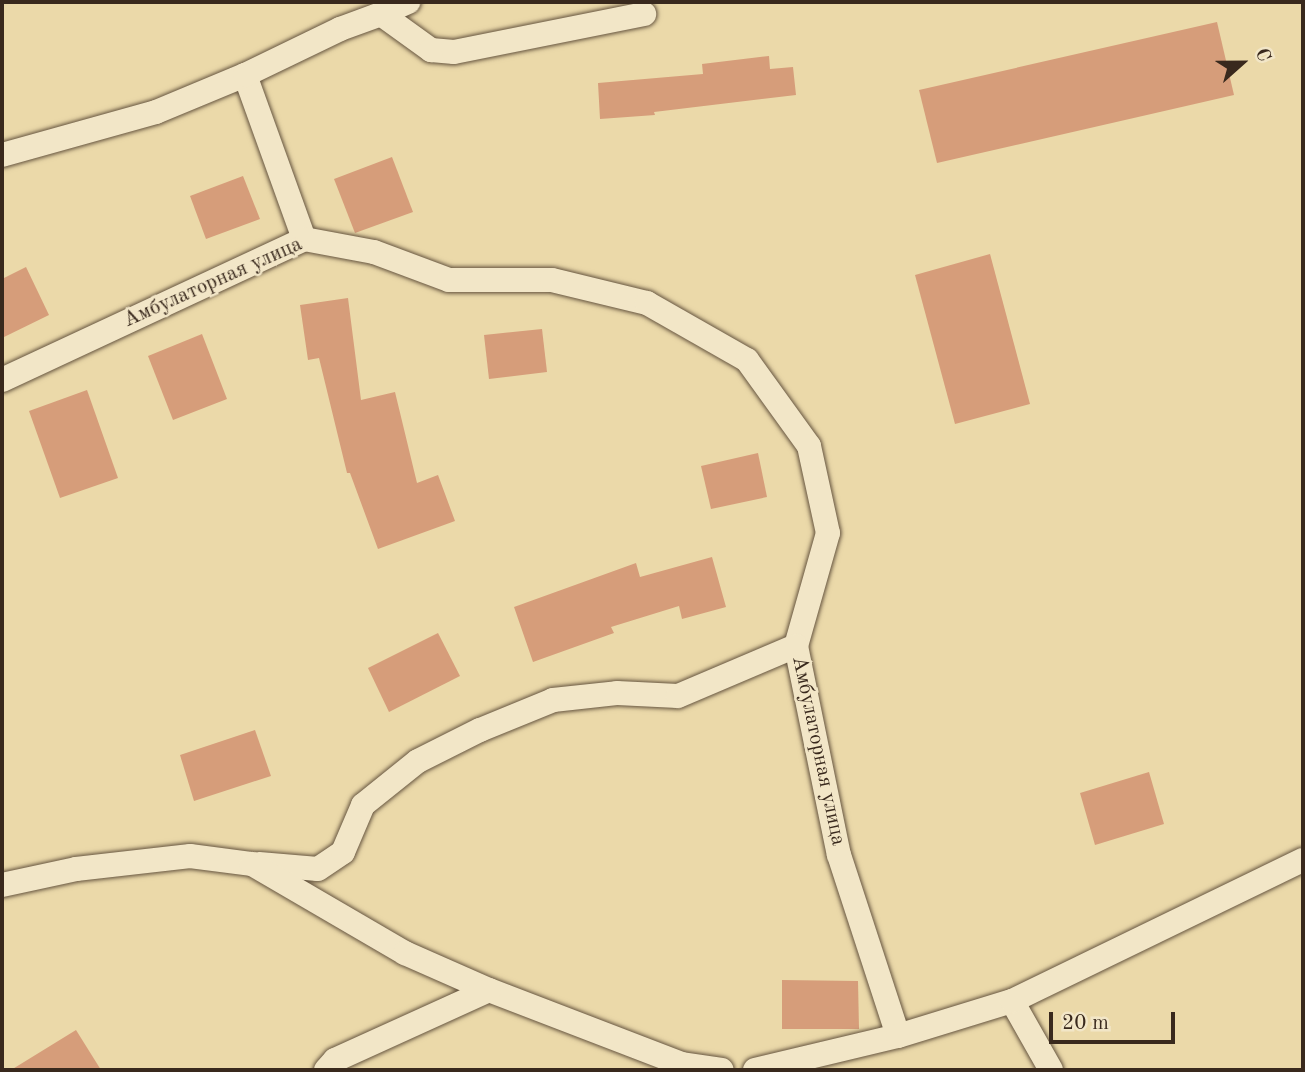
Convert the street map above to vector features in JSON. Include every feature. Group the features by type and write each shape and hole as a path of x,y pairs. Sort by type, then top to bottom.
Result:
{"lane":[{"path":"2,155 156,112 245,75 340,29 408,2"},
{"path":"381,14 430,50 454,52 644,14"},
{"path":"245,75 304,239"},
{"name":"Амбулаторная улица","path":"2,380 304,239 374,253 449,280 552,280 647,303 747,360 809,446 828,533 796,646 839,855 898,1036"},
{"path":"2,885 76,869 190,856 318,869 343,852 363,805 418,761 480,730 553,700 617,693 678,695 796,646"},
{"path":"755,1070 898,1036 1012,1001 1303,860"},
{"path":"251,864 405,953 489,990 681,1067 722,1070"},
{"path":"326,1070 335,1060 489,990"},
{"path":"1012,1001 1051,1070"}],"building":[{"path":"1217,22 1234,95 937,163 919,90"},
{"path":"769,56 770,69 793,67 796,95 654,112 655,115 600,119 598,83 703,74 702,64"},
{"path":"392,157 413,212 355,233 334,179"},
{"path":"243,176 260,219 206,239 190,196"},
{"path":"990,254 1030,404 955,424 915,275"},
{"path":"26,267 49,315 2,338 2,279"},
{"path":"348,298 361,400 395,392 417,483 438,475 455,521 378,549 350,473 347,473 319,358 308,360 300,305"},
{"path":"542,329 547,372 489,379 484,335"},
{"path":"202,334 227,399 173,420 148,356"},
{"path":"87,390 118,478 60,498 29,411"},
{"path":"758,453 767,497 711,509 701,466"},
{"path":"712,557 726,607 682,619 679,606 611,627 614,633 533,662 514,607 636,563 640,577"},
{"path":"438,633 460,676 389,712 368,668"},
{"path":"255,730 271,776 194,801 180,755"},
{"path":"1149,772 1164,824 1095,845 1080,793"},
{"path":"782,980 858,981 859,1029 782,1029"},
{"path":"76,1030 101,1070 11,1070"}]}
